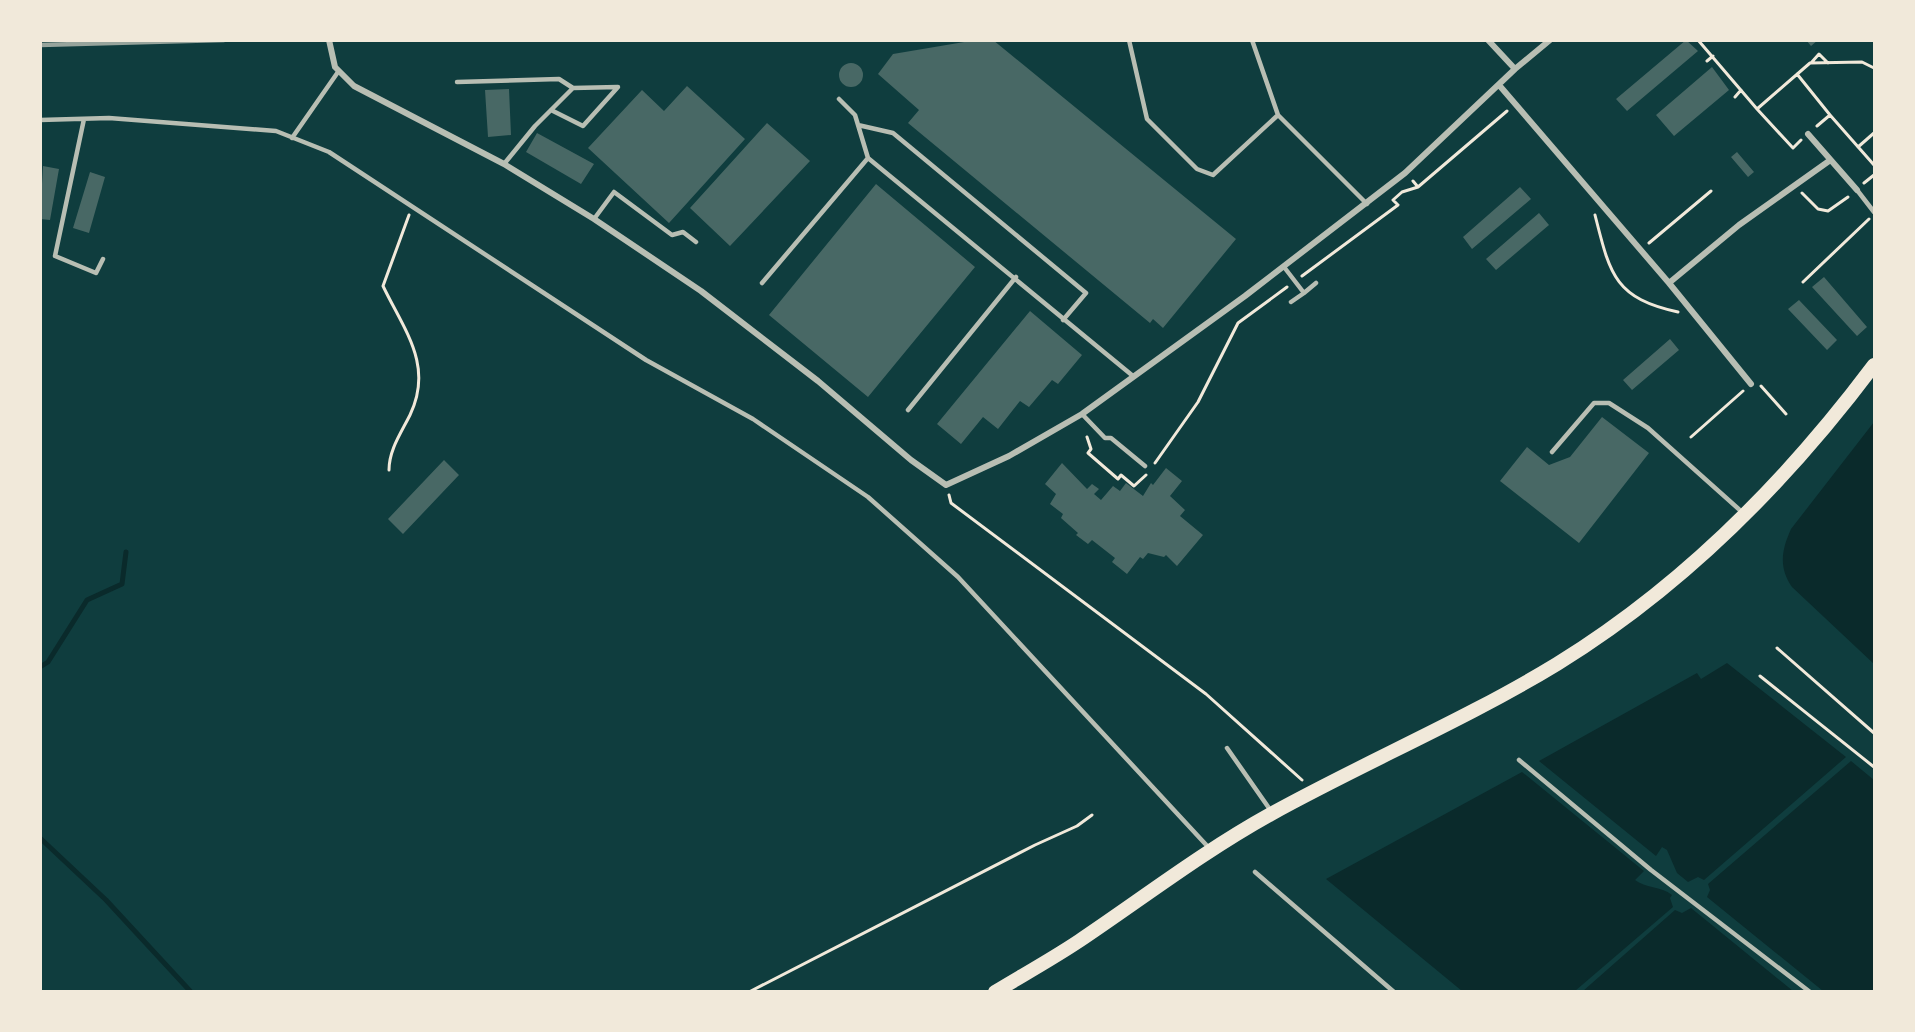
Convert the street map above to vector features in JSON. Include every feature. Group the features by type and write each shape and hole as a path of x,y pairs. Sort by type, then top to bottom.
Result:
{"highway":[{"path":"995,992 1077,942 1210,849 1272,813 1555,665 1615,626 1669,585 1745,515 1875,365"}],"street":[{"path":"329,40 332,61 338,72 354,86 504,164 594,219 710,298 818,381 910,460 946,485 1010,456 1082,414 1284,267 1405,173 1515,69 1550,40"},
{"path":"1488,40 1515,69"},
{"path":"1499,85 1670,284 1751,384"},
{"path":"1808,134 1829,161 1857,190"},
{"path":"1670,284 1739,225 1829,161"}],"lane":[{"path":"1129,40 1147,119 1197,169 1213,175 1278,115"},
{"path":"1252,40 1278,115 1367,204"},
{"path":"291,138 338,72"},
{"path":"457,82 559,79 573,88 618,87 583,126 551,110"},
{"path":"504,164 573,88"},
{"path":"839,99 855,115 868,158 1016,277 1063,320 1133,376"},
{"path":"84,118 55,256 96,273 103,259"},
{"path":"40,120 109,118 276,131 330,152 646,360 753,419 868,497 958,577 1210,849"},
{"path":"858,125 893,133 1086,292 1063,320"},
{"path":"762,283 868,158"},
{"path":"1857,190 1875,213"},
{"path":"594,219 614,192 672,235 683,232 696,242"},
{"path":"1284,267 1304,292"},
{"path":"908,411 1016,277"},
{"path":"1291,302 1316,283"},
{"path":"1552,452 1594,403 1609,403 1648,428 1745,515"},
{"path":"1082,414 1105,438 1111,438 1145,466"},
{"path":"1227,748 1272,813"},
{"path":"1519,760 1651,870 1810,992"},
{"path":"1255,872 1394,992"}],"path":[{"path":"1698,40 1792,148 1830,114"},
{"path":"1757,109 1819,54 1828,63"},
{"path":"1707,61 1713,56"},
{"path":"1810,63 1862,62 1875,68"},
{"path":"1797,74 1875,165"},
{"path":"1735,97 1741,90"},
{"path":"1065,424 1073,432 1083,432 1091,448 1088,453 1118,479 1121,475 1131,484 1138,483 1165,451 1197,402 1238,323 1398,205 1393,200 1402,192 1418,187 1516,104"},
{"path":"1858,147 1875,133"},
{"path":"1405,173 1418,187"},
{"path":"1795,185 1813,205 1828,211 1857,190"},
{"path":"1589,190 1606,258 1627,294 1655,307 1696,316"},
{"path":"1641,250 1711,190"},
{"path":"389,470 389,457 412,409 421,374 413,345 383,286 413,205"},
{"path":"1803,282 1875,213"},
{"path":"1691,437 1755,380 1786,414"},
{"path":"946,485 951,503 1206,694 1306,783 1294,789 1300,799"},
{"path":"1777,648 1875,733"},
{"path":"1760,676 1875,767"},
{"path":"749,992 1035,844 1077,826 1092,815"}],"water":[{"path":"1874,422 1874,664 1792,587 1785,572 1783,558 1791,529"},
{"path":"1727,663 1846,757 1704,880 1698,877 1688,882 1677,873 1667,850 1662,847 1656,856 1539,761 1697,673 1701,679"},
{"path":"1851,761 1874,780 1874,991 1823,991 1707,897 1710,890 1708,884"},
{"path":"1522,772 1644,871 1635,880 1672,895 1670,898 1673,907 1575,991 1462,991 1326,879"},
{"path":"1691,908 1793,991 1583,991 1675,910 1682,913"}],"building":[{"path":"976,40 993,40 1236,239 1163,328 1153,319 1150,323 908,123 919,110 878,74 893,54"},
{"path":"1686,40 1698,51 1627,111 1616,99"},
{"path":"1806,40 1818,40 1811,46"},
{"path":"851,63 856,64 862,70 862,80 856,86 851,87 846,86 840,80 839,75 840,70 846,64"},
{"path":"1712,67 1729,90 1674,136 1656,115"},
{"path":"687,86 745,139 669,223 588,148 642,90 664,111"},
{"path":"509,89 511,135 488,137 485,90"},
{"path":"767,123 810,161 730,246 690,208"},
{"path":"537,133 594,164 581,184 526,152"},
{"path":"1737,152 1754,172 1748,177 1731,157"},
{"path":"43,166 59,169 50,220 40,219"},
{"path":"90,172 105,177 89,233 73,228"},
{"path":"876,184 975,267 868,397 769,315"},
{"path":"1520,187 1531,199 1472,249 1463,237"},
{"path":"1539,213 1549,225 1496,270 1486,259"},
{"path":"1824,277 1867,327 1857,336 1812,287"},
{"path":"1799,300 1837,340 1827,350 1788,309"},
{"path":"1030,311 1082,355 1058,384 1052,380 1029,407 1020,401 998,429 983,417 961,444 937,424"},
{"path":"1670,339 1679,350 1632,390 1623,380"},
{"path":"1602,417 1649,453 1579,543 1500,481 1527,447 1549,465 1570,457"},
{"path":"444,460 459,475 403,534 388,519"},
{"path":"1062,463 1087,489 1092,484 1099,489 1094,494 1101,500 1113,486 1120,491 1126,483 1143,496 1151,483 1153,485 1166,468 1182,481 1170,496 1185,510 1180,516 1203,535 1177,566 1166,555 1164,557 1148,553 1143,559 1140,557 1127,574 1112,562 1115,558 1092,540 1088,544 1076,535 1078,533 1061,518 1063,514 1050,504 1056,494 1045,484"}],"waterway":[{"path":"40,667 48,662 87,600 122,584 126,552"},
{"path":"40,838 106,900 191,992"}],"railway":[{"path":"40,45 224,40"}]}
